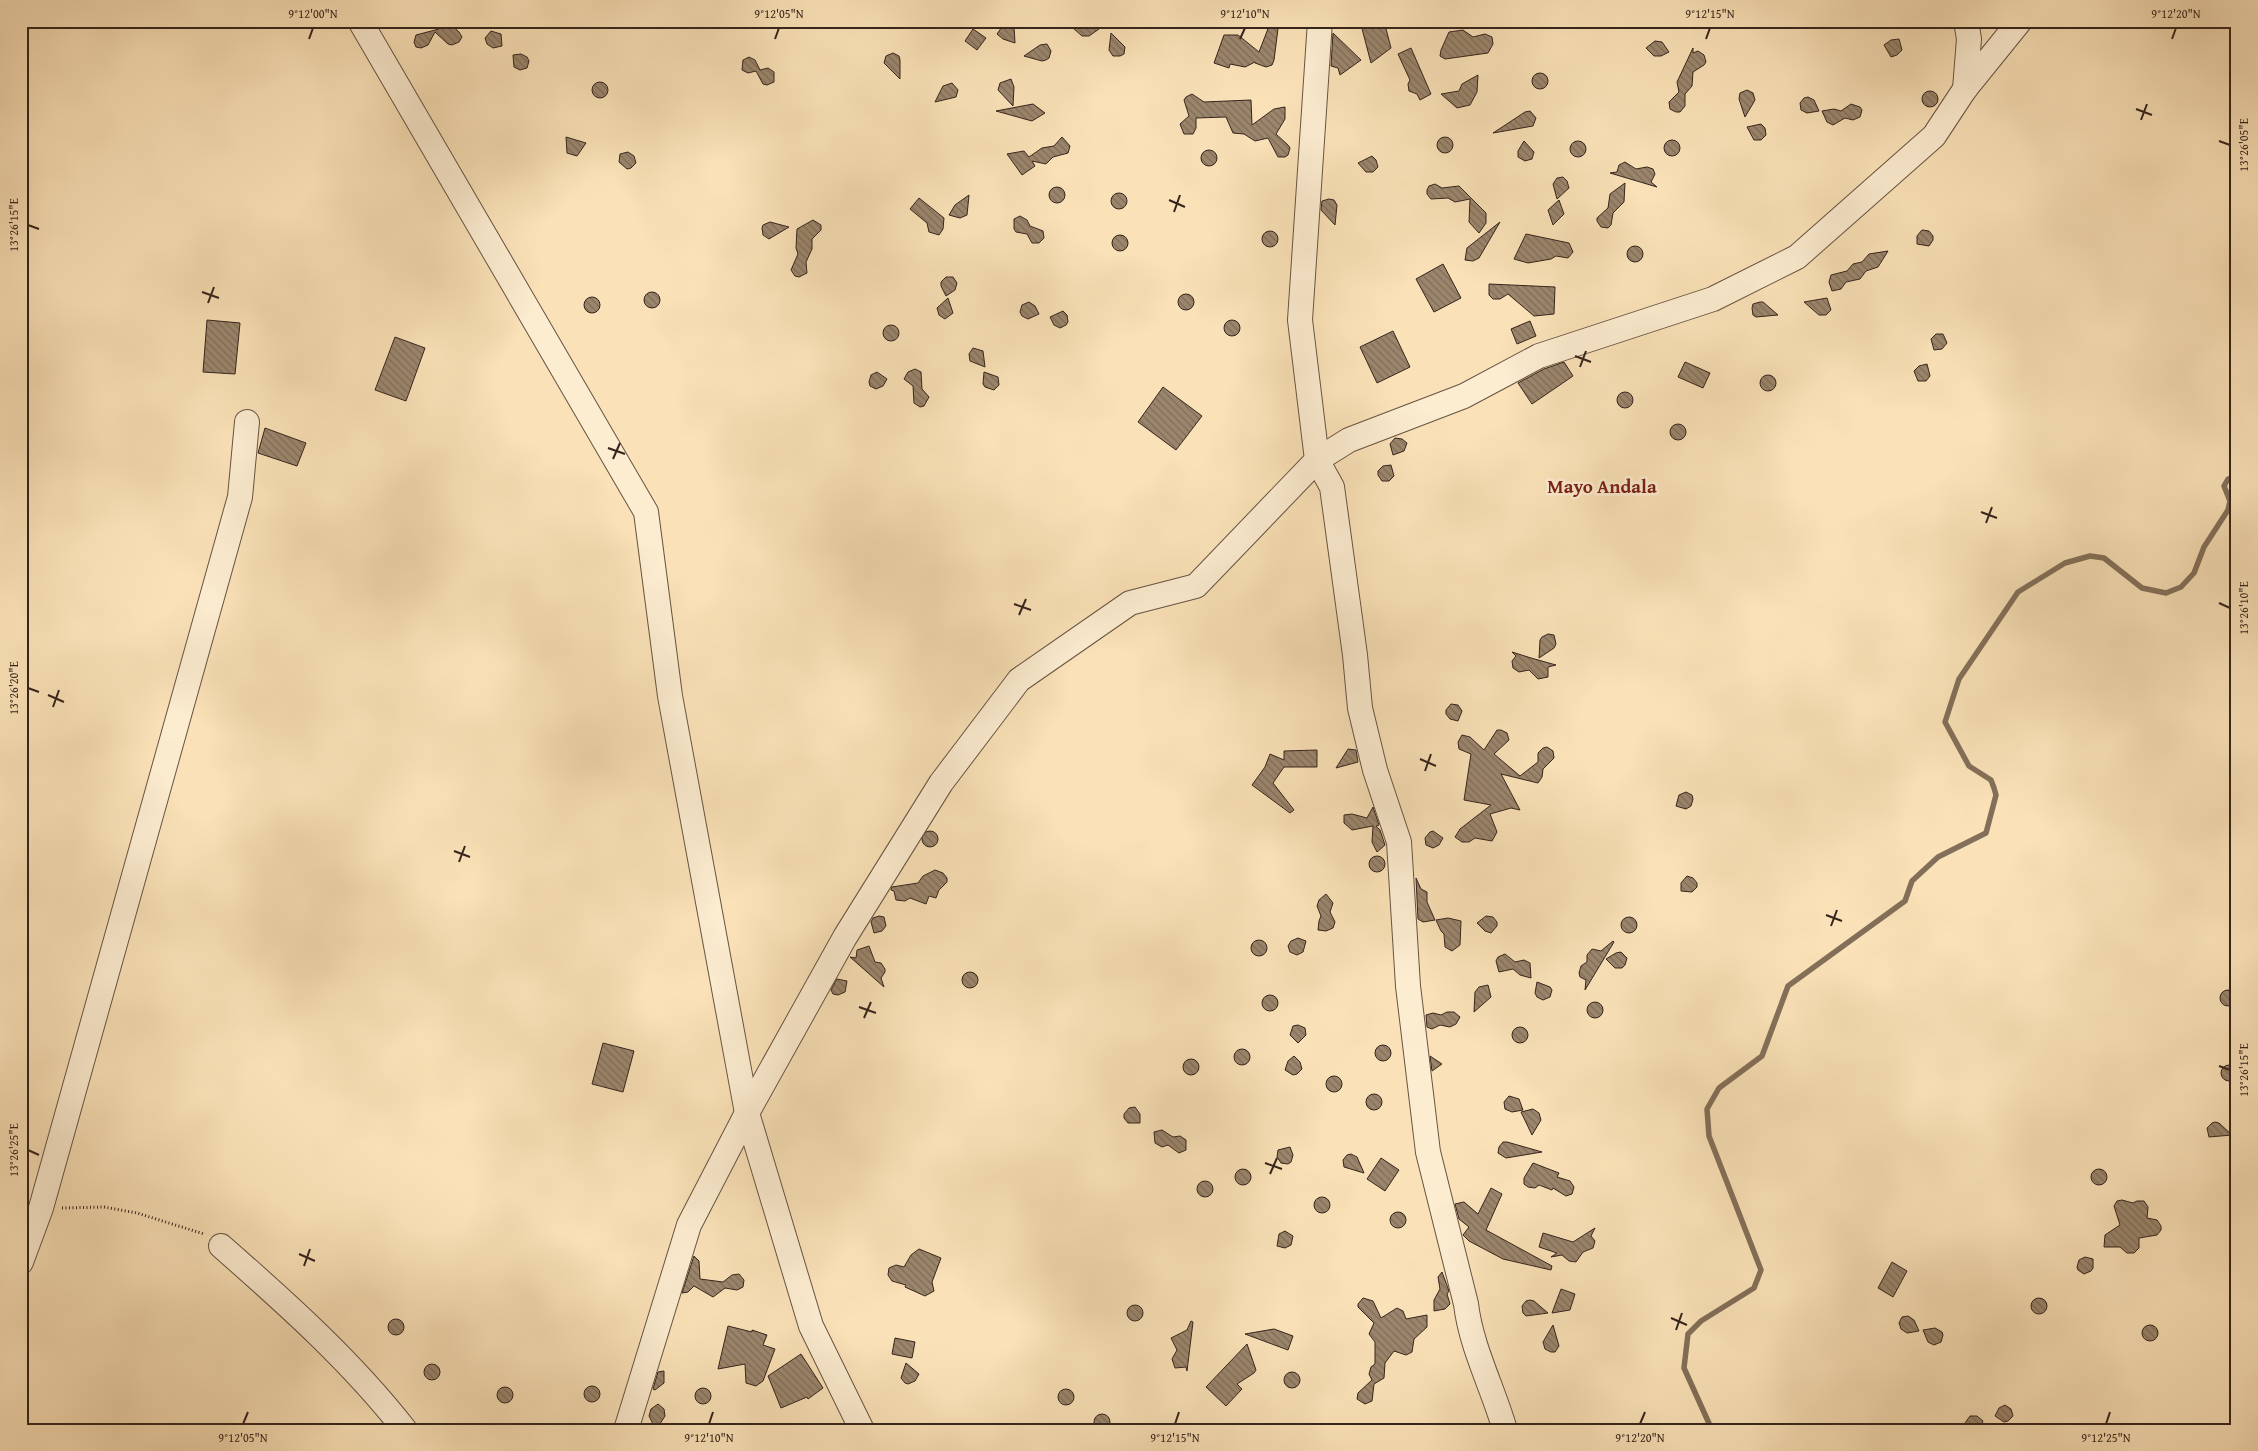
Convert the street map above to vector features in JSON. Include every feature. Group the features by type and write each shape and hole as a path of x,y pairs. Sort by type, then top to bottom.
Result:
{"street":[{"path":"360,21 646,512 670,696 747,1113 811,1326 862,1430"},
{"path":"1320,21 1300,320 1317,460 1332,487 1355,655 1360,708 1375,770 1399,842 1408,986 1428,1152 1466,1304 1469,1328 1496,1399 1505,1430"},
{"path":"1965,89 1969,38 1966,21"},
{"path":"626,1430 689,1225 747,1113 845,937 941,783 1019,680 1130,602 1196,586 1317,460 1348,440 1464,396 1539,356 1713,299 1797,257 1934,136 1965,89 2020,21"},
{"path":"21,1262 41,1208 240,497 247,422"},
{"path":"221,1246 289,1306 388,1408 405,1430"}],"path":[{"path":"41,1208 104,1207 137,1213 218,1238 221,1246"}],"building":[{"path":"435,21 447,21 462,37 459,42 452,45 448,44 435,32 428,45 421,48 416,47 414,42 416,35 439,29"},
{"path":"1083,21 1090,21 1099,29 1089,36 1082,36 1073,28"},
{"path":"1271,21 1279,21 1272,65 1266,67 1255,62 1245,67 1230,64 1229,68 1214,63 1224,35 1238,35 1259,52"},
{"path":"1360,21 1384,21 1391,48 1371,63"},
{"path":"1004,24 1014,27 1015,43 1003,39 997,34"},
{"path":"973,29 986,38 977,50 965,41"},
{"path":"1463,30 1473,37 1485,34 1492,37 1493,44 1488,53 1445,59 1440,56 1449,32"},
{"path":"491,31 501,34 502,46 493,48 487,44 485,38"},
{"path":"1111,33 1125,47 1124,54 1120,56 1113,56 1109,50"},
{"path":"1333,33 1361,60 1340,75 1338,68 1331,66"},
{"path":"1899,39 1902,50 1897,55 1891,57 1884,45 1891,40"},
{"path":"1655,41 1662,42 1669,52 1661,56 1654,56 1646,48"},
{"path":"1047,44 1051,51 1049,58 1046,60 1042,61 1024,56 1040,45"},
{"path":"1411,48 1431,94 1420,100 1417,94 1409,91 1408,84 1410,80 1398,54"},
{"path":"1693,48 1693,53 1698,51 1704,55 1706,62 1693,72 1692,86 1685,94 1685,106 1680,112 1676,112 1670,109 1669,102 1679,92 1677,82"},
{"path":"893,53 899,56 900,79 884,63 886,56"},
{"path":"521,54 527,57 529,61 527,68 520,70 514,67 513,55"},
{"path":"749,57 755,60 760,70 768,68 774,72 774,82 767,85 763,84 756,71 748,73 742,70 743,60"},
{"path":"1537,73 1543,73 1548,78 1546,87 1537,89 1532,84 1532,78"},
{"path":"1478,75 1477,92 1470,105 1457,108 1441,94 1459,91 1462,84"},
{"path":"1011,79 1014,87 1013,106 998,90 1000,83"},
{"path":"597,82 603,82 608,87 606,96 597,98 592,93 592,87"},
{"path":"952,83 958,90 956,97 935,102 943,86"},
{"path":"1747,90 1753,93 1755,100 1745,117 1739,99 1740,93"},
{"path":"1927,91 1933,91 1938,96 1936,105 1927,107 1922,102 1922,96"},
{"path":"1192,94 1204,102 1251,100 1252,125 1274,109 1285,107 1285,119 1276,134 1290,148 1288,155 1278,157 1268,138 1255,141 1244,134 1233,133 1226,117 1196,118 1196,128 1193,134 1184,134 1180,124 1189,116 1184,100"},
{"path":"1808,97 1814,100 1819,111 1807,113 1801,110 1800,103 1804,98"},
{"path":"1033,104 1045,113 1032,121 996,111"},
{"path":"1851,104 1860,107 1862,110 1860,117 1853,120 1845,118 1833,125 1827,122 1822,111 1834,109 1841,111"},
{"path":"1530,111 1536,118 1533,126 1493,133 1525,112"},
{"path":"1761,124 1765,128 1766,135 1761,140 1754,140 1747,127"},
{"path":"566,137 586,143 577,156 567,153"},
{"path":"1062,137 1070,146 1068,153 1053,157 1046,164 1032,161 1035,166 1022,175 1007,154 1024,151 1029,157 1042,148 1054,146"},
{"path":"1442,137 1448,137 1453,142 1451,151 1442,153 1437,148 1437,142"},
{"path":"1672,140 1678,142 1680,148 1678,154 1672,156 1666,154 1664,148 1666,142"},
{"path":"1524,141 1534,152 1532,159 1525,161 1518,157 1518,151"},
{"path":"1575,141 1581,141 1586,146 1584,155 1575,157 1570,152 1570,146"},
{"path":"1206,150 1212,150 1217,155 1215,164 1206,166 1201,161 1201,155"},
{"path":"628,152 634,156 636,163 627,169 619,162 620,154"},
{"path":"1372,156 1376,160 1378,167 1373,172 1366,172 1358,163"},
{"path":"1625,162 1636,169 1647,167 1653,169 1655,174 1651,182 1657,187 1610,173 1617,172 1619,165"},
{"path":"1563,177 1567,181 1569,188 1557,199 1553,184 1557,178"},
{"path":"1625,183 1624,202 1613,213 1611,225 1608,228 1601,227 1597,218 1608,208 1610,194"},
{"path":"1435,184 1442,188 1459,186 1486,213 1486,223 1479,233 1469,222 1470,199 1455,202 1448,198 1431,199 1427,194 1427,190 1429,186"},
{"path":"1054,187 1060,187 1065,192 1063,201 1054,203 1049,198 1049,192"},
{"path":"1116,193 1122,193 1127,198 1125,207 1116,209 1111,204 1111,198"},
{"path":"969,195 967,215 960,218 949,215 955,205"},
{"path":"919,198 944,218 943,229 939,235 929,232 927,223 910,209"},
{"path":"1334,200 1337,205 1335,225 1321,210 1322,201"},
{"path":"1559,200 1564,214 1553,225 1548,210"},
{"path":"1020,216 1027,220 1030,226 1043,231 1044,238 1039,243 1032,243 1027,234 1016,232 1014,229 1014,219"},
{"path":"813,220 821,225 821,230 812,239 812,249 806,262 807,273 799,277 795,276 791,270 798,254 796,248 797,229"},
{"path":"770,222 789,227 769,239 763,235 762,228 763,225"},
{"path":"1500,222 1479,258 1473,261 1465,260 1467,248"},
{"path":"1922,230 1929,231 1933,236 1929,246 1917,244 1917,236"},
{"path":"1267,231 1273,231 1278,236 1276,245 1267,247 1262,242 1262,236"},
{"path":"1526,234 1569,243 1573,252 1568,258 1556,256 1551,259 1528,263 1514,259"},
{"path":"1117,235 1123,235 1128,240 1126,249 1117,251 1112,246 1112,240"},
{"path":"1632,246 1638,246 1643,251 1641,260 1632,262 1627,257 1627,251"},
{"path":"1888,251 1878,267 1866,271 1860,279 1846,282 1841,289 1832,291 1829,282 1831,275 1847,271 1853,264 1862,262 1869,254"},
{"path":"1443,264 1461,298 1434,312 1416,279"},
{"path":"946,277 953,277 957,283 955,290 946,296 941,282"},
{"path":"1489,284 1555,287 1554,314 1534,316 1508,294 1500,299 1493,299 1489,295"},
{"path":"649,292 655,292 660,297 658,306 649,308 644,303 644,297"},
{"path":"1183,294 1189,294 1194,299 1192,308 1183,310 1178,305 1178,299"},
{"path":"592,297 598,299 600,305 598,311 592,313 586,311 584,305 586,299"},
{"path":"948,298 953,313 945,319 939,315 937,308"},
{"path":"1827,298 1831,310 1826,315 1819,315 1804,302"},
{"path":"1029,302 1035,306 1039,314 1028,319 1022,316 1020,312 1022,305"},
{"path":"1763,302 1778,315 1756,317 1753,315 1753,304"},
{"path":"1063,311 1067,315 1068,322 1060,328 1054,325 1050,317"},
{"path":"207,320 240,323 235,374 203,372"},
{"path":"1229,320 1235,320 1240,325 1238,334 1229,336 1224,331 1224,325"},
{"path":"1530,321 1536,336 1517,344 1511,329"},
{"path":"888,325 894,325 899,330 897,339 888,341 883,336 883,330"},
{"path":"1393,331 1410,367 1377,383 1360,347"},
{"path":"1936,334 1943,334 1947,343 1942,349 1934,350 1931,339"},
{"path":"395,337 425,348 406,401 375,390"},
{"path":"973,348 983,351 985,367 970,361 969,354"},
{"path":"1564,362 1573,376 1532,404 1518,383 1544,369"},
{"path":"1685,362 1710,373 1703,388 1678,377"},
{"path":"1927,364 1930,376 1926,381 1918,381 1914,371 1919,366"},
{"path":"915,369 921,372 922,389 929,397 924,406 920,407 914,403 913,386 904,379 908,372"},
{"path":"877,372 887,379 883,386 876,389 870,386 869,382 871,375"},
{"path":"984,372 998,377 999,385 994,390 985,387 983,384"},
{"path":"1765,375 1771,375 1776,380 1774,389 1765,391 1760,386 1760,380"},
{"path":"1163,387 1202,416 1176,450 1138,422"},
{"path":"1625,392 1631,394 1633,400 1631,406 1625,408 1619,406 1617,400 1619,394"},
{"path":"1675,424 1681,424 1686,429 1684,438 1675,440 1670,435 1670,429"},
{"path":"265,428 306,443 297,466 258,453"},
{"path":"1395,438 1402,439 1407,443 1404,451 1393,455 1390,444"},
{"path":"1391,465 1394,476 1389,481 1382,481 1378,471 1383,466"},
{"path":"1548,634 1554,635 1556,644 1554,648 1539,658 1540,640"},
{"path":"1512,652 1556,665 1548,667 1548,677 1538,679 1529,670 1519,672 1513,668 1512,661 1516,656"},
{"path":"1451,704 1458,705 1462,711 1458,721 1450,719 1446,714 1446,710"},
{"path":"1497,730 1507,733 1509,740 1494,754 1520,776 1538,762 1538,753 1543,748 1547,747 1553,751 1554,758 1543,769 1542,777 1538,783 1501,774 1520,810 1511,808 1490,814 1497,832 1492,841 1475,838 1469,842 1462,842 1455,837 1460,829 1491,805 1464,800 1471,754 1459,749 1458,742 1462,735 1470,737 1484,750"},
{"path":"1348,749 1356,750 1358,762 1336,768"},
{"path":"1317,750 1317,767 1284,767 1273,783 1294,810 1290,813 1252,785 1265,767 1270,754 1284,760 1284,751"},
{"path":"1686,792 1692,795 1691,806 1686,809 1676,806 1679,795"},
{"path":"1373,807 1379,825 1376,826 1380,830 1385,845 1377,852 1372,842 1373,826 1352,830 1344,823 1344,815 1352,814 1367,818"},
{"path":"930,831 936,833 938,839 936,845 930,847 924,845 922,839 924,833"},
{"path":"1433,831 1443,838 1439,845 1433,848 1426,845 1425,838"},
{"path":"1374,856 1380,856 1385,861 1383,870 1374,872 1369,867 1369,861"},
{"path":"935,870 943,873 947,878 947,882 939,890 936,898 929,896 926,904 910,898 905,901 896,900 894,891 891,890 892,887 918,883 923,876"},
{"path":"1687,876 1693,878 1697,883 1697,887 1692,892 1681,891 1681,883"},
{"path":"1416,878 1421,889 1427,892 1427,902 1435,920 1423,922 1418,919"},
{"path":"1326,894 1333,903 1330,912 1335,922 1333,928 1326,931 1318,930 1321,916 1317,906 1319,900"},
{"path":"1486,916 1493,917 1497,922 1497,926 1491,933 1485,931 1477,923"},
{"path":"884,917 886,926 882,931 874,933 871,922 873,918"},
{"path":"1626,917 1632,917 1637,922 1635,931 1626,933 1621,928 1621,922"},
{"path":"1448,918 1461,921 1460,945 1452,951 1445,947 1444,934 1436,920"},
{"path":"1298,938 1306,941 1303,952 1297,955 1290,952 1288,946 1291,941"},
{"path":"1256,940 1262,940 1267,945 1265,954 1256,956 1251,951 1251,945"},
{"path":"1613,941 1585,990 1586,980 1580,977 1579,973 1581,966 1587,962 1587,955 1592,949 1601,951"},
{"path":"869,946 875,962 881,963 885,969 881,978 884,987 850,957 856,958 857,950"},
{"path":"1621,952 1627,958 1625,965 1622,968 1615,968 1606,959"},
{"path":"1505,954 1515,962 1524,960 1530,963 1531,978 1520,975 1513,969 1499,972 1496,961 1498,957"},
{"path":"970,972 976,974 978,980 976,986 970,988 964,986 962,980 964,974"},
{"path":"837,979 847,981 845,992 838,995 833,994 831,990"},
{"path":"1537,982 1550,987 1552,990 1550,997 1543,1000 1537,997 1535,993"},
{"path":"1488,985 1491,997 1474,1012 1475,992 1479,987"},
{"path":"2225,990 2231,990 2236,995 2234,1004 2225,1006 2220,1001 2220,995"},
{"path":"1267,995 1273,995 1278,1000 1276,1009 1267,1011 1262,1006 1262,1000"},
{"path":"1592,1002 1598,1002 1603,1007 1601,1016 1592,1018 1587,1013 1587,1007"},
{"path":"1447,1012 1454,1012 1460,1017 1456,1024 1450,1027 1440,1025 1432,1029 1427,1027 1426,1015 1433,1013 1441,1015"},
{"path":"1298,1025 1305,1028 1306,1035 1298,1043 1290,1035 1293,1026"},
{"path":"1520,1027 1526,1029 1528,1035 1526,1041 1520,1043 1514,1041 1512,1035 1514,1029"},
{"path":"603,1043 634,1051 623,1092 592,1084"},
{"path":"1380,1045 1386,1045 1391,1050 1389,1059 1380,1061 1375,1056 1375,1050"},
{"path":"1239,1049 1245,1049 1250,1054 1248,1063 1239,1065 1234,1060 1234,1054"},
{"path":"1294,1056 1300,1062 1302,1069 1293,1075 1285,1070 1288,1061"},
{"path":"1430,1056 1442,1064 1432,1071"},
{"path":"1188,1059 1194,1059 1199,1064 1197,1073 1188,1075 1183,1070 1183,1064"},
{"path":"2226,1065 2232,1065 2237,1070 2235,1079 2226,1081 2221,1076 2221,1070"},
{"path":"1331,1076 1337,1076 1342,1081 1340,1090 1331,1092 1326,1087 1326,1081"},
{"path":"1371,1094 1377,1094 1382,1099 1380,1108 1371,1110 1366,1105 1366,1099"},
{"path":"1509,1096 1519,1099 1523,1110 1512,1112 1505,1109 1504,1102"},
{"path":"1135,1107 1140,1114 1140,1123 1128,1123 1124,1118 1124,1114 1129,1108"},
{"path":"1533,1109 1539,1113 1541,1120 1532,1135 1521,1112"},
{"path":"2215,1122 2219,1123 2232,1135 2209,1137 2207,1128"},
{"path":"1162,1130 1173,1137 1180,1136 1186,1140 1186,1150 1179,1153 1168,1145 1162,1147 1155,1143 1154,1132"},
{"path":"1503,1142 1542,1152 1506,1158 1498,1153 1499,1147"},
{"path":"1290,1147 1293,1155 1291,1162 1288,1164 1281,1163 1277,1157 1278,1150"},
{"path":"1351,1154 1357,1157 1364,1173 1344,1167 1343,1160 1347,1155"},
{"path":"1381,1158 1399,1170 1385,1191 1367,1179"},
{"path":"1533,1163 1559,1173 1557,1177 1570,1181 1574,1187 1572,1194 1566,1196 1553,1188 1552,1190 1539,1185 1535,1188 1524,1184 1524,1178"},
{"path":"1240,1169 1246,1169 1251,1174 1249,1183 1240,1185 1235,1180 1235,1174"},
{"path":"2096,1169 2102,1169 2107,1174 2105,1183 2096,1185 2091,1180 2091,1174"},
{"path":"1202,1181 1208,1181 1213,1186 1211,1195 1202,1197 1197,1192 1197,1186"},
{"path":"1491,1188 1502,1194 1486,1230 1552,1266 1551,1270 1503,1259 1469,1241 1463,1235 1469,1227 1459,1219 1455,1204 1464,1202 1478,1214"},
{"path":"1322,1197 1328,1199 1330,1205 1328,1211 1322,1213 1316,1211 1314,1205 1316,1199"},
{"path":"2122,1200 2133,1203 2144,1201 2148,1207 2147,1218 2157,1220 2161,1226 2161,1230 2157,1235 2139,1238 2139,1248 2134,1253 2127,1253 2120,1247 2104,1247 2105,1235 2120,1225 2114,1206 2117,1201"},
{"path":"1395,1212 1401,1212 1406,1217 1404,1226 1395,1228 1390,1223 1390,1217"},
{"path":"1595,1228 1591,1236 1595,1241 1593,1248 1583,1252 1576,1262 1569,1261 1562,1255 1551,1257 1557,1253 1539,1247 1543,1233 1573,1242"},
{"path":"1285,1231 1293,1236 1291,1245 1285,1248 1277,1246 1279,1234"},
{"path":"919,1249 941,1258 932,1282 934,1291 925,1296 905,1287 906,1285 892,1281 888,1275 889,1268 896,1265 904,1267 911,1255"},
{"path":"694,1256 699,1261 700,1279 723,1282 732,1275 739,1274 744,1280 743,1287 737,1290 725,1288 713,1297 694,1286 688,1292 682,1293"},
{"path":"2085,1257 2093,1259 2093,1268 2084,1274 2077,1267 2079,1260"},
{"path":"1892,1262 1907,1271 1893,1297 1878,1288"},
{"path":"1442,1272 1449,1291 1447,1294 1450,1304 1445,1309 1434,1311 1434,1300 1440,1289 1438,1277"},
{"path":"1561,1289 1575,1294 1570,1310 1552,1313"},
{"path":"1363,1298 1373,1301 1381,1318 1397,1308 1403,1311 1406,1319 1427,1315 1427,1327 1414,1339 1412,1352 1406,1355 1394,1351 1385,1363 1384,1378 1374,1384 1372,1401 1365,1404 1357,1399 1358,1393 1372,1380 1369,1374 1371,1367 1375,1364 1375,1342 1369,1334 1374,1323 1358,1307"},
{"path":"2039,1298 2045,1300 2047,1306 2045,1312 2039,1314 2033,1312 2031,1306 2033,1300"},
{"path":"1526,1301 1534,1301 1548,1313 1526,1316 1523,1313 1522,1306"},
{"path":"1132,1305 1138,1305 1143,1310 1141,1319 1132,1321 1127,1316 1127,1310"},
{"path":"1908,1316 1914,1320 1919,1331 1907,1333 1901,1329 1899,1323 1902,1317"},
{"path":"393,1319 399,1319 404,1324 402,1333 393,1335 388,1330 388,1324"},
{"path":"1191,1321 1193,1322 1187,1371 1186,1367 1175,1368 1172,1359 1177,1350 1171,1338 1187,1330"},
{"path":"1553,1325 1559,1346 1555,1352 1551,1352 1545,1349 1543,1342"},
{"path":"2147,1325 2153,1325 2158,1330 2156,1339 2147,1341 2142,1336 2142,1330"},
{"path":"728,1326 767,1335 763,1345 775,1349 763,1381 756,1386 746,1383 745,1364 718,1369"},
{"path":"1935,1328 1942,1332 1943,1335 1941,1342 1934,1345 1928,1342 1923,1330"},
{"path":"1274,1329 1293,1336 1288,1350 1245,1334"},
{"path":"895,1338 915,1342 912,1358 892,1354"},
{"path":"1247,1344 1256,1370 1237,1384 1242,1389 1226,1406 1206,1387"},
{"path":"801,1354 823,1388 808,1399 807,1397 781,1408 768,1376"},
{"path":"906,1363 919,1374 915,1381 908,1384 901,1378"},
{"path":"429,1364 435,1364 440,1369 438,1378 429,1380 424,1375 424,1369"},
{"path":"664,1371 664,1383 655,1390 653,1389 658,1372"},
{"path":"1289,1372 1295,1372 1300,1377 1298,1386 1289,1388 1284,1383 1284,1377"},
{"path":"589,1386 595,1386 600,1391 598,1400 589,1402 584,1397 584,1391"},
{"path":"502,1387 508,1387 513,1392 511,1401 502,1403 497,1398 497,1392"},
{"path":"703,1388 709,1390 711,1396 709,1402 703,1404 697,1402 695,1396 697,1390"},
{"path":"1063,1389 1069,1389 1074,1394 1072,1403 1063,1405 1058,1400 1058,1394"},
{"path":"658,1404 664,1409 665,1416 656,1430 649,1416 651,1409"},
{"path":"2005,1405 2011,1409 2013,1416 2004,1422 1995,1416 1999,1408"},
{"path":"1099,1414 1105,1414 1110,1419 1108,1428 1099,1430 1094,1425 1094,1419"},
{"path":"1970,1416 1977,1416 1983,1421 1979,1430 1960,1430"}],"waterway":[{"path":"1712,1430 1684,1368 1688,1334 1701,1321 1754,1288 1761,1270 1709,1136 1707,1109 1719,1088 1762,1056 1788,986 1905,901 1912,881 1938,857 1986,833 1996,795 1994,788 1991,780 1969,766 1945,722 1959,679 2018,592 2065,563 2090,556 2104,558 2142,588 2166,593 2181,587 2194,573 2204,547 2228,510 2230,501 2224,486 2228,479 2237,476"}],"district":[{"name":"Mayo Andala","path":"1602,486"}]}
